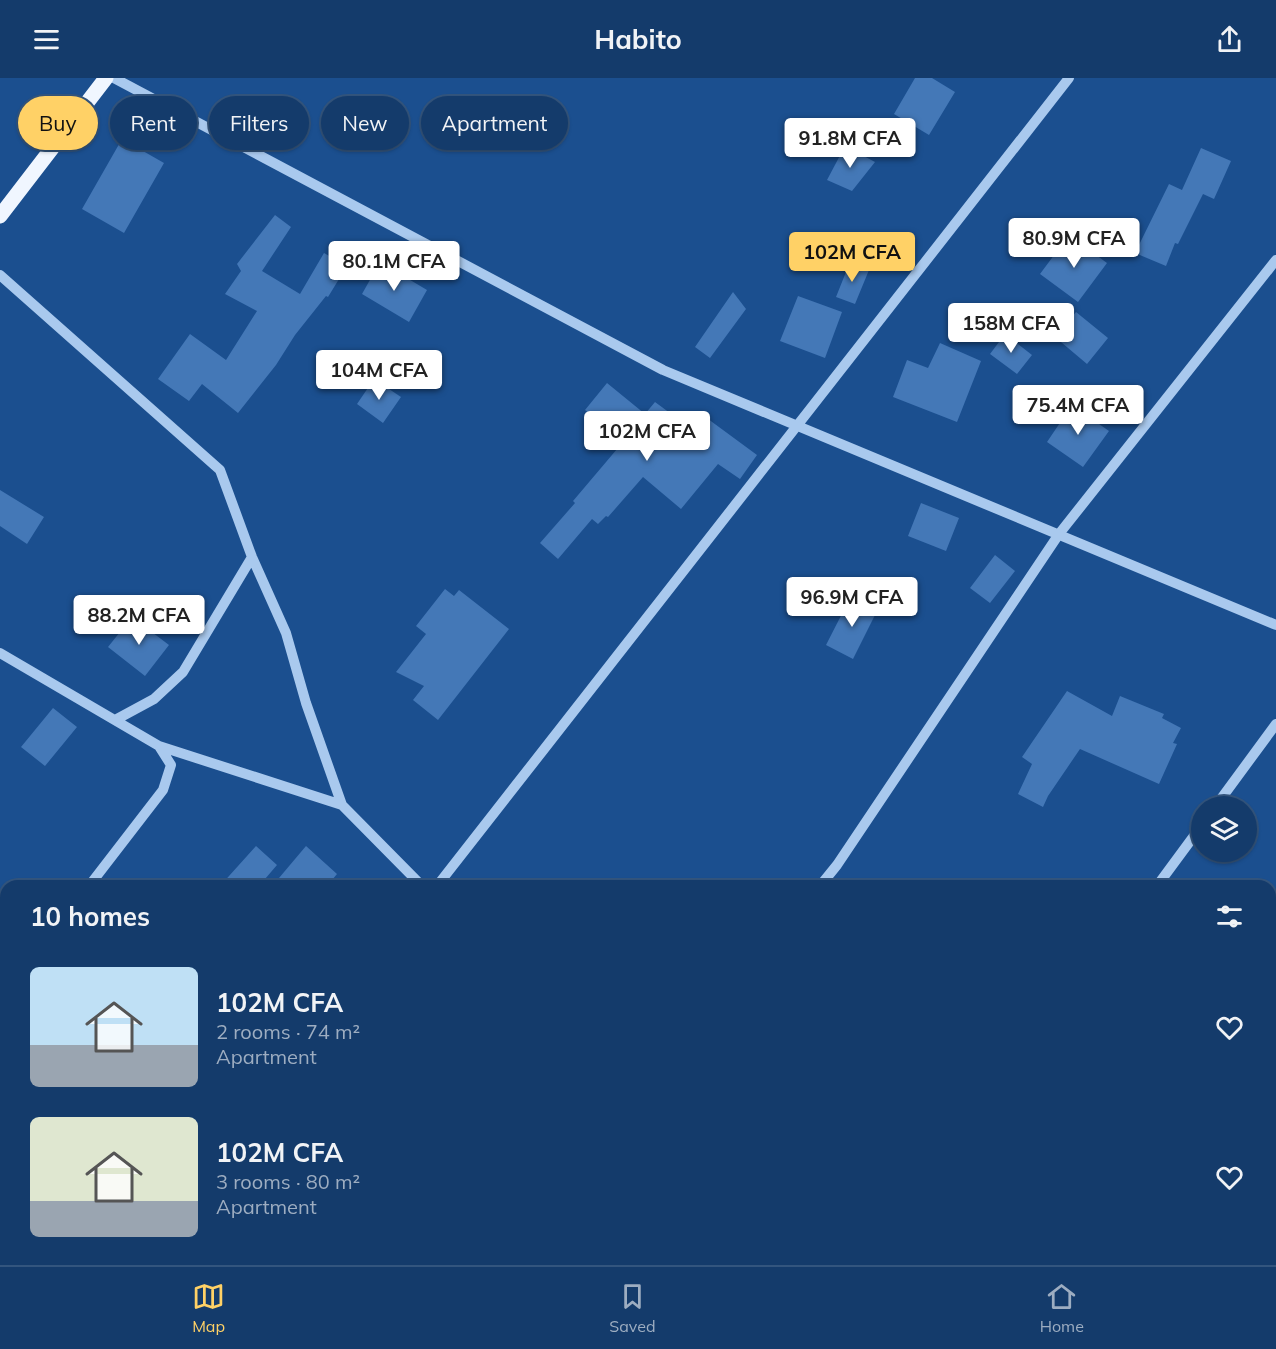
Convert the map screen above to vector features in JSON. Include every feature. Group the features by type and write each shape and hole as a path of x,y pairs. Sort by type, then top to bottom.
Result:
{"main road":[{"path":"0,216 106,78"}],"street":[{"path":"114,78 663,370 1276,625"},
{"path":"442,880 1070,78"},
{"path":"825,880 1059,534 1276,260"},
{"path":"0,275 220,470 252,558 286,633 306,703 342,805 417,880"},
{"path":"117,720 154,699 183,672 252,558"},
{"path":"0,653 159,746 342,805"},
{"path":"1223,796 1276,724"},
{"path":"93,880 163,790 171,765 159,746"},
{"path":"1161,880 1191,840"}],"building":[{"path":"915,78 932,78 955,92 929,135 894,114"},
{"path":"845,146 875,162 852,191 827,180"},
{"path":"1201,148 1231,161 1214,199 1203,194 1178,244 1175,243 1166,266 1135,253 1169,184 1182,190"},
{"path":"116,150 141,150 164,163 124,233 82,209"},
{"path":"275,215 291,227 262,271 300,294 324,253 347,266 328,297 326,296 295,335 276,365 238,413 202,384 189,401 158,379 190,334 226,360 257,311 225,294 241,271 237,264"},
{"path":"1069,235 1107,263 1078,302 1040,274"},
{"path":"380,262 427,290 409,322 362,294"},
{"path":"850,262 869,270 855,304 836,297"},
{"path":"733,292 746,309 710,358 695,347"},
{"path":"798,296 842,312 825,358 780,341"},
{"path":"1076,312 1108,338 1087,364 1055,337"},
{"path":"1005,334 1032,355 1017,374 990,354"},
{"path":"940,343 981,361 957,422 893,397 907,360 928,368"},
{"path":"374,379 401,397 383,423 357,404"},
{"path":"607,383 645,414 655,402 693,430 704,416 757,455 740,479 718,464 681,509 643,477 608,517 606,516 598,524 592,519 558,559 540,543 623,442 585,410"},
{"path":"1072,405 1109,431 1083,467 1047,442"},
{"path":"0,490 44,517 27,544 0,526"},
{"path":"921,503 959,518 946,551 908,536"},
{"path":"995,555 1015,571 990,603 970,588"},
{"path":"445,589 454,596 459,590 509,629 438,720 413,700 424,686 396,672 426,634 416,626"},
{"path":"850,598 877,611 853,659 826,645"},
{"path":"132,617 169,645 145,676 108,647"},
{"path":"1067,691 1112,716 1120,696 1164,714 1162,718 1181,728 1173,743 1177,744 1159,784 1080,749 1043,807 1018,794 1032,764 1022,757"},
{"path":"53,708 77,727 45,766 21,747"},
{"path":"256,846 277,865 264,880 225,880"},
{"path":"306,846 337,874 332,880 282,880 279,878"}]}
